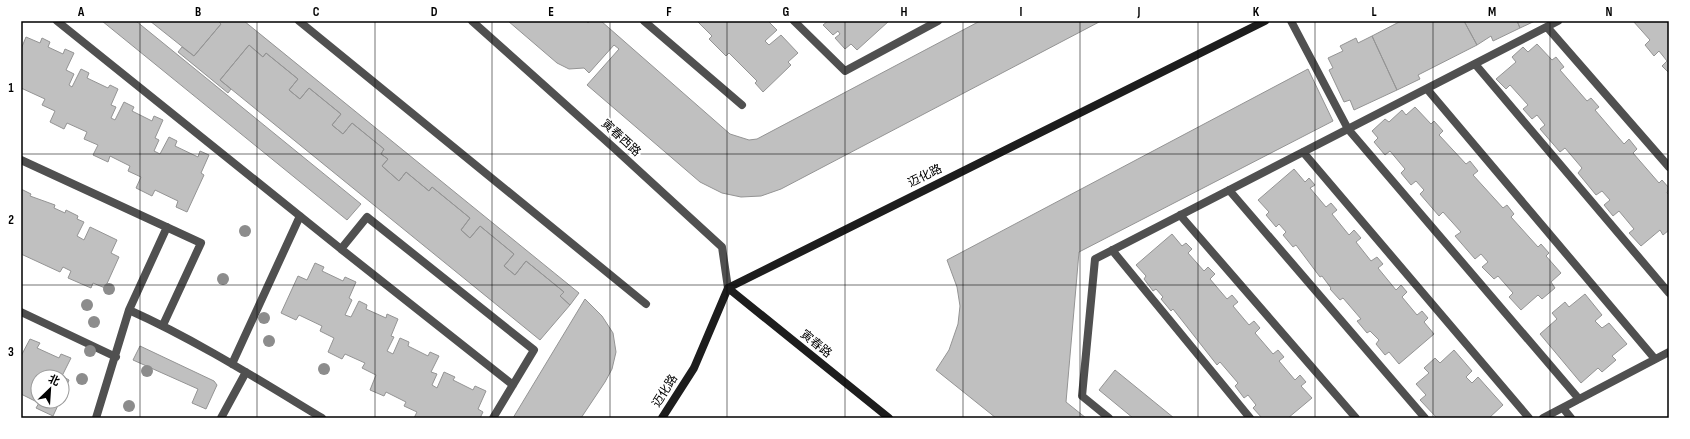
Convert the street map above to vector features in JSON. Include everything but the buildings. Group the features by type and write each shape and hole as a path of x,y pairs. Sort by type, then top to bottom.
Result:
{"street":[{"path":"57,21 513,385"},
{"path":"299,21 646,304"},
{"name":"寅春西路","path":"472,21 722,247 728,288"},
{"path":"644,21 742,105"},
{"path":"794,21 845,71 924,24 938,21"},
{"name":"迈化路","path":"662,418 694,368 728,288 1265,21"},
{"path":"1291,21 1348,129 1579,399"},
{"path":"1109,418 1082,396 1095,258 1558,21"},
{"path":"1547,27 1669,167"},
{"path":"1475,64 1669,293"},
{"path":"1427,89 1655,359"},
{"path":"1303,152 1529,418"},
{"path":"21,160 201,242 164,325"},
{"path":"1229,190 1425,418"},
{"path":"1180,215 1356,418"},
{"path":"232,364 300,216"},
{"path":"341,249 367,216 534,350 493,418"},
{"path":"96,418 116,358 129,310 167,227"},
{"path":"1112,250 1250,418"},
{"name":"寅春路","path":"728,288 889,418"},
{"path":"129,310 164,325 322,418"},
{"path":"21,312 116,358"},
{"path":"1543,418 1669,352"},
{"path":"221,418 246,372"},
{"path":"1563,408 1571,418"}]}
